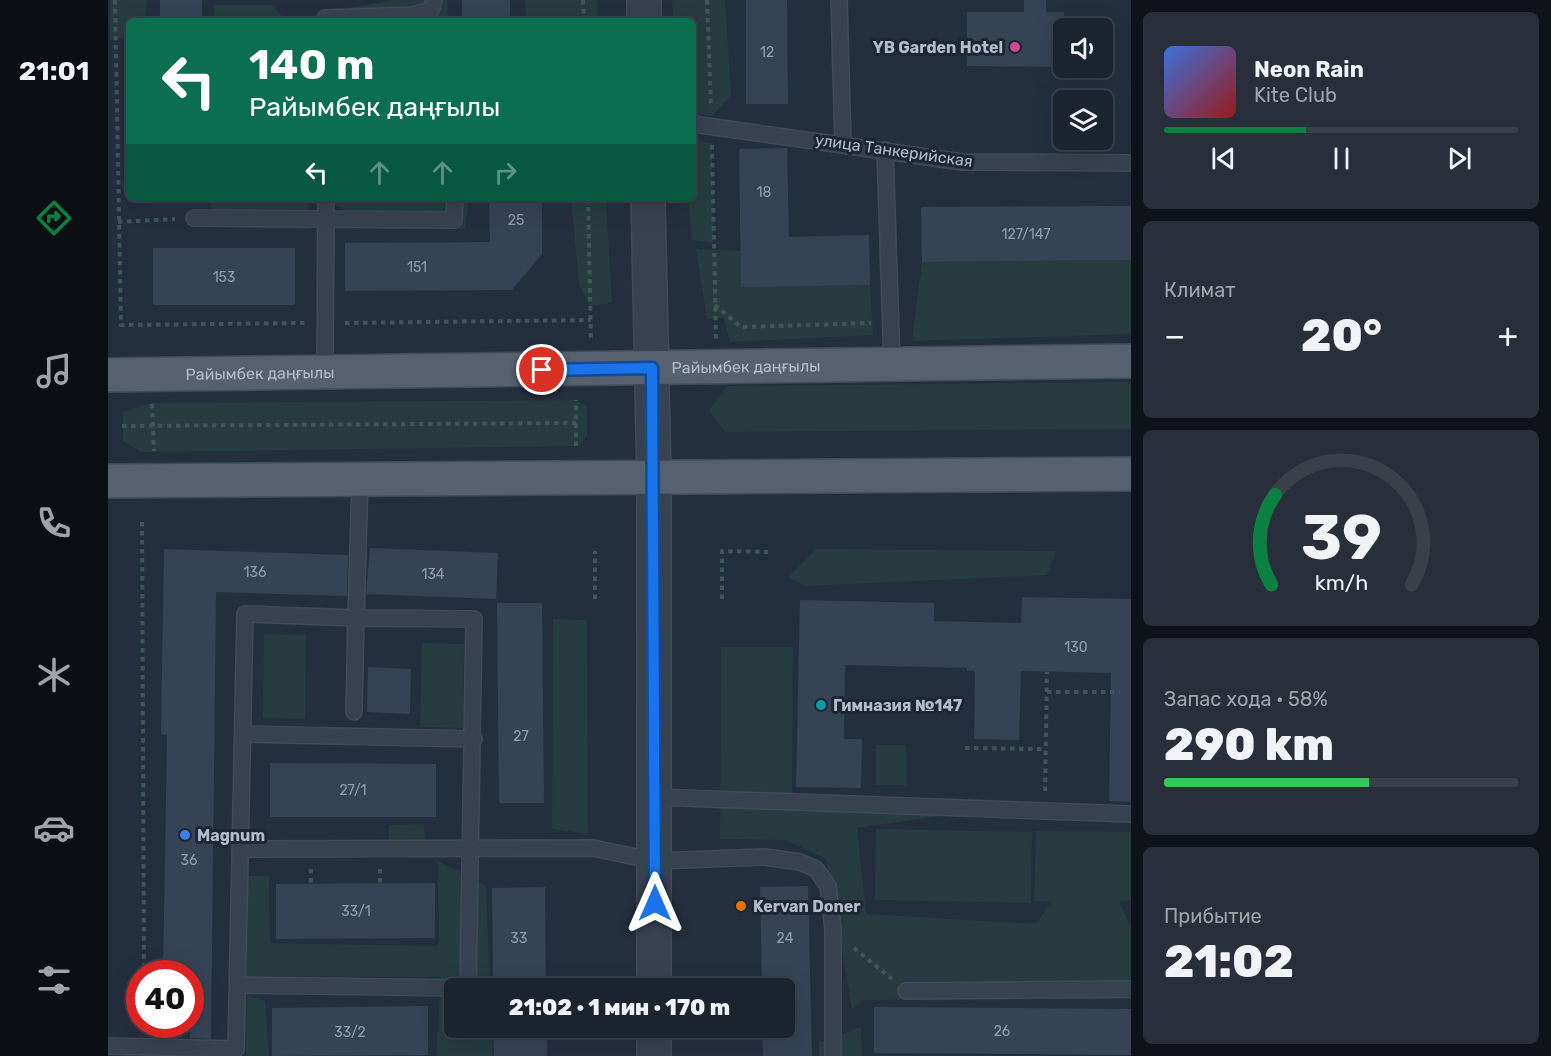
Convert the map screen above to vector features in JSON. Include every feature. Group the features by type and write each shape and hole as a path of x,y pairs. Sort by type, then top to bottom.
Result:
{"main road":[{"name":"Райымбек даңғылы","path":"108,375 325,374 1131,361"},
{"path":"108,481 1131,474"}],"street":[{"path":"644,0 644,18"},
{"path":"648,201 654,477 654,978"},
{"path":"654,1038 654,1056"}],"lane":[{"path":"325,18 414,15 431,10 434,0"},
{"path":"839,0 843,144"},
{"name":"улица Танкерийская","path":"696,124 962,162 1131,163"},
{"path":"885,150 892,364"},
{"path":"325,374 326,201"},
{"path":"194,218 454,220 455,201"},
{"path":"354,712 360,478"},
{"path":"108,1046 236,1049 245,614 474,619 474,739 468,988 238,985"},
{"path":"243,734 474,739"},
{"path":"654,797 1045,809 1131,814"},
{"path":"240,849 593,848 655,861 765,857 785,858 808,866 816,869 828,886 832,930 834,1056"},
{"path":"906,991 1131,989"}],"path":[{"path":"115,0 121,325 591,320 588,201"},
{"path":"584,0 584,18"},
{"path":"707,0 712,126 715,318"},
{"path":"118,222 194,218"},
{"path":"715,305 741,327 890,322"},
{"path":"576,400 576,446"},
{"path":"152,403 154,451"},
{"path":"123,426 576,423"},
{"path":"142,522 144,960"},
{"path":"595,550 595,599"},
{"path":"722,599 722,551 768,552"},
{"path":"1045,809 1047,672"},
{"path":"1047,692 1120,692"},
{"path":"965,748 1046,749"},
{"path":"832,930 906,991"}],"green space":[{"path":"110,0 147,0 145,18 126,18 126,38 110,40"},
{"path":"393,0 448,0 448,18 347,18 348,8"},
{"path":"525,0 597,0 598,18 526,18"},
{"path":"672,0 725,0 731,96 712,116 696,114 696,18 673,18"},
{"path":"214,5 273,5 284,18 214,18"},
{"path":"696,140 712,144 714,243 692,240 688,201 696,201"},
{"path":"211,201 309,201 308,229 211,227"},
{"path":"334,201 469,201 465,229 380,227 333,204"},
{"path":"571,201 606,201 612,303 590,306 579,285"},
{"path":"696,249 740,251 741,286 870,285 873,335 730,342 724,318 707,319"},
{"path":"1131,260 1131,334 912,341 922,262"},
{"path":"1131,382 1131,429 725,432 709,411 726,386"},
{"path":"576,400 587,407 587,436 579,446 141,452 123,441 123,412 152,403"},
{"path":"816,549 1056,551 1047,575 806,586 788,577"},
{"path":"553,619 587,620 588,834 552,829"},
{"path":"264,634 306,635 305,719 263,718"},
{"path":"422,643 464,644 463,728 420,727"},
{"path":"721,647 793,647 792,793 835,802 946,815 857,828 866,914 1036,924 1051,902 1034,901 1036,831 1131,832 1131,900 1119,901 1131,928 1131,999 863,1000 852,1009 826,859 786,840 720,839"},
{"path":"876,745 906,745 906,785 876,785"},
{"path":"424,824 425,843 389,843 389,825"},
{"path":"876,829 1032,832 1031,903 875,900"},
{"path":"438,861 486,886 490,978 444,978 444,1038 492,1038 493,1056 436,1056 441,977 247,976 245,876 269,876 270,943 439,946"},
{"path":"247,995 265,1001 269,1056 246,1056"},
{"path":"861,1027 862,1056 819,1056 819,1043"}],"building":[{"path":"160,0 202,0 202,18 160,18"},
{"path":"462,0 510,0 510,18 462,18"},
{"path":"746,0 787,0 788,104 746,104"},
{"name":"YB Garden Hotel","path":"1024,0 1046,0 1046,12 1064,12 1064,18 1053,18 1053,67 967,66 967,12 1024,12"},
{"path":"787,148 789,237 869,235 870,285 741,287 739,149"},
{"path":"489,201 542,201 542,254 512,290 345,291 345,243 490,242"},
{"path":"1131,206 1131,260 922,262 921,207"},
{"path":"153,248 295,248 295,305 153,305"},
{"path":"370,548 498,553 496,599 366,594"},
{"path":"164,549 348,555 347,596 216,592 211,1039 190,1038 204,1038 204,960 163,960 167,735 161,734"},
{"name":"Гимназия №147","path":"1022,597 1131,599 1131,802 1109,801 1111,673 1021,671 1019,740 974,739 975,671 967,671 967,668 845,665 844,739 862,739 861,788 796,787 800,600 934,603 934,621 1021,623"},
{"path":"497,603 542,603 544,803 499,803"},
{"path":"368,667 411,669 410,714 367,712"},
{"path":"270,763 436,764 436,817 270,817"},
{"path":"435,883 435,938 276,939 276,884"},
{"path":"808,886 812,1056 763,1056 762,1038 795,1038 795,978 762,978 760,887"},
{"path":"545,887 546,978 493,978 492,888"},
{"path":"428,1006 428,1055 272,1056 272,1008"},
{"path":"874,1007 1131,1009 1131,1055 874,1053"},
{"path":"493,1038 547,1038 547,1056 494,1056"}],"place":[{"name":"YB Garden Hotel","path":"1015,47"},
{"name":"Гимназия №147","path":"821,705"},
{"name":"Magnum","path":"185,835"},
{"name":"Kervan Doner","path":"741,906"}],"route":[{"path":"542,370 652,368 655,903"}]}
